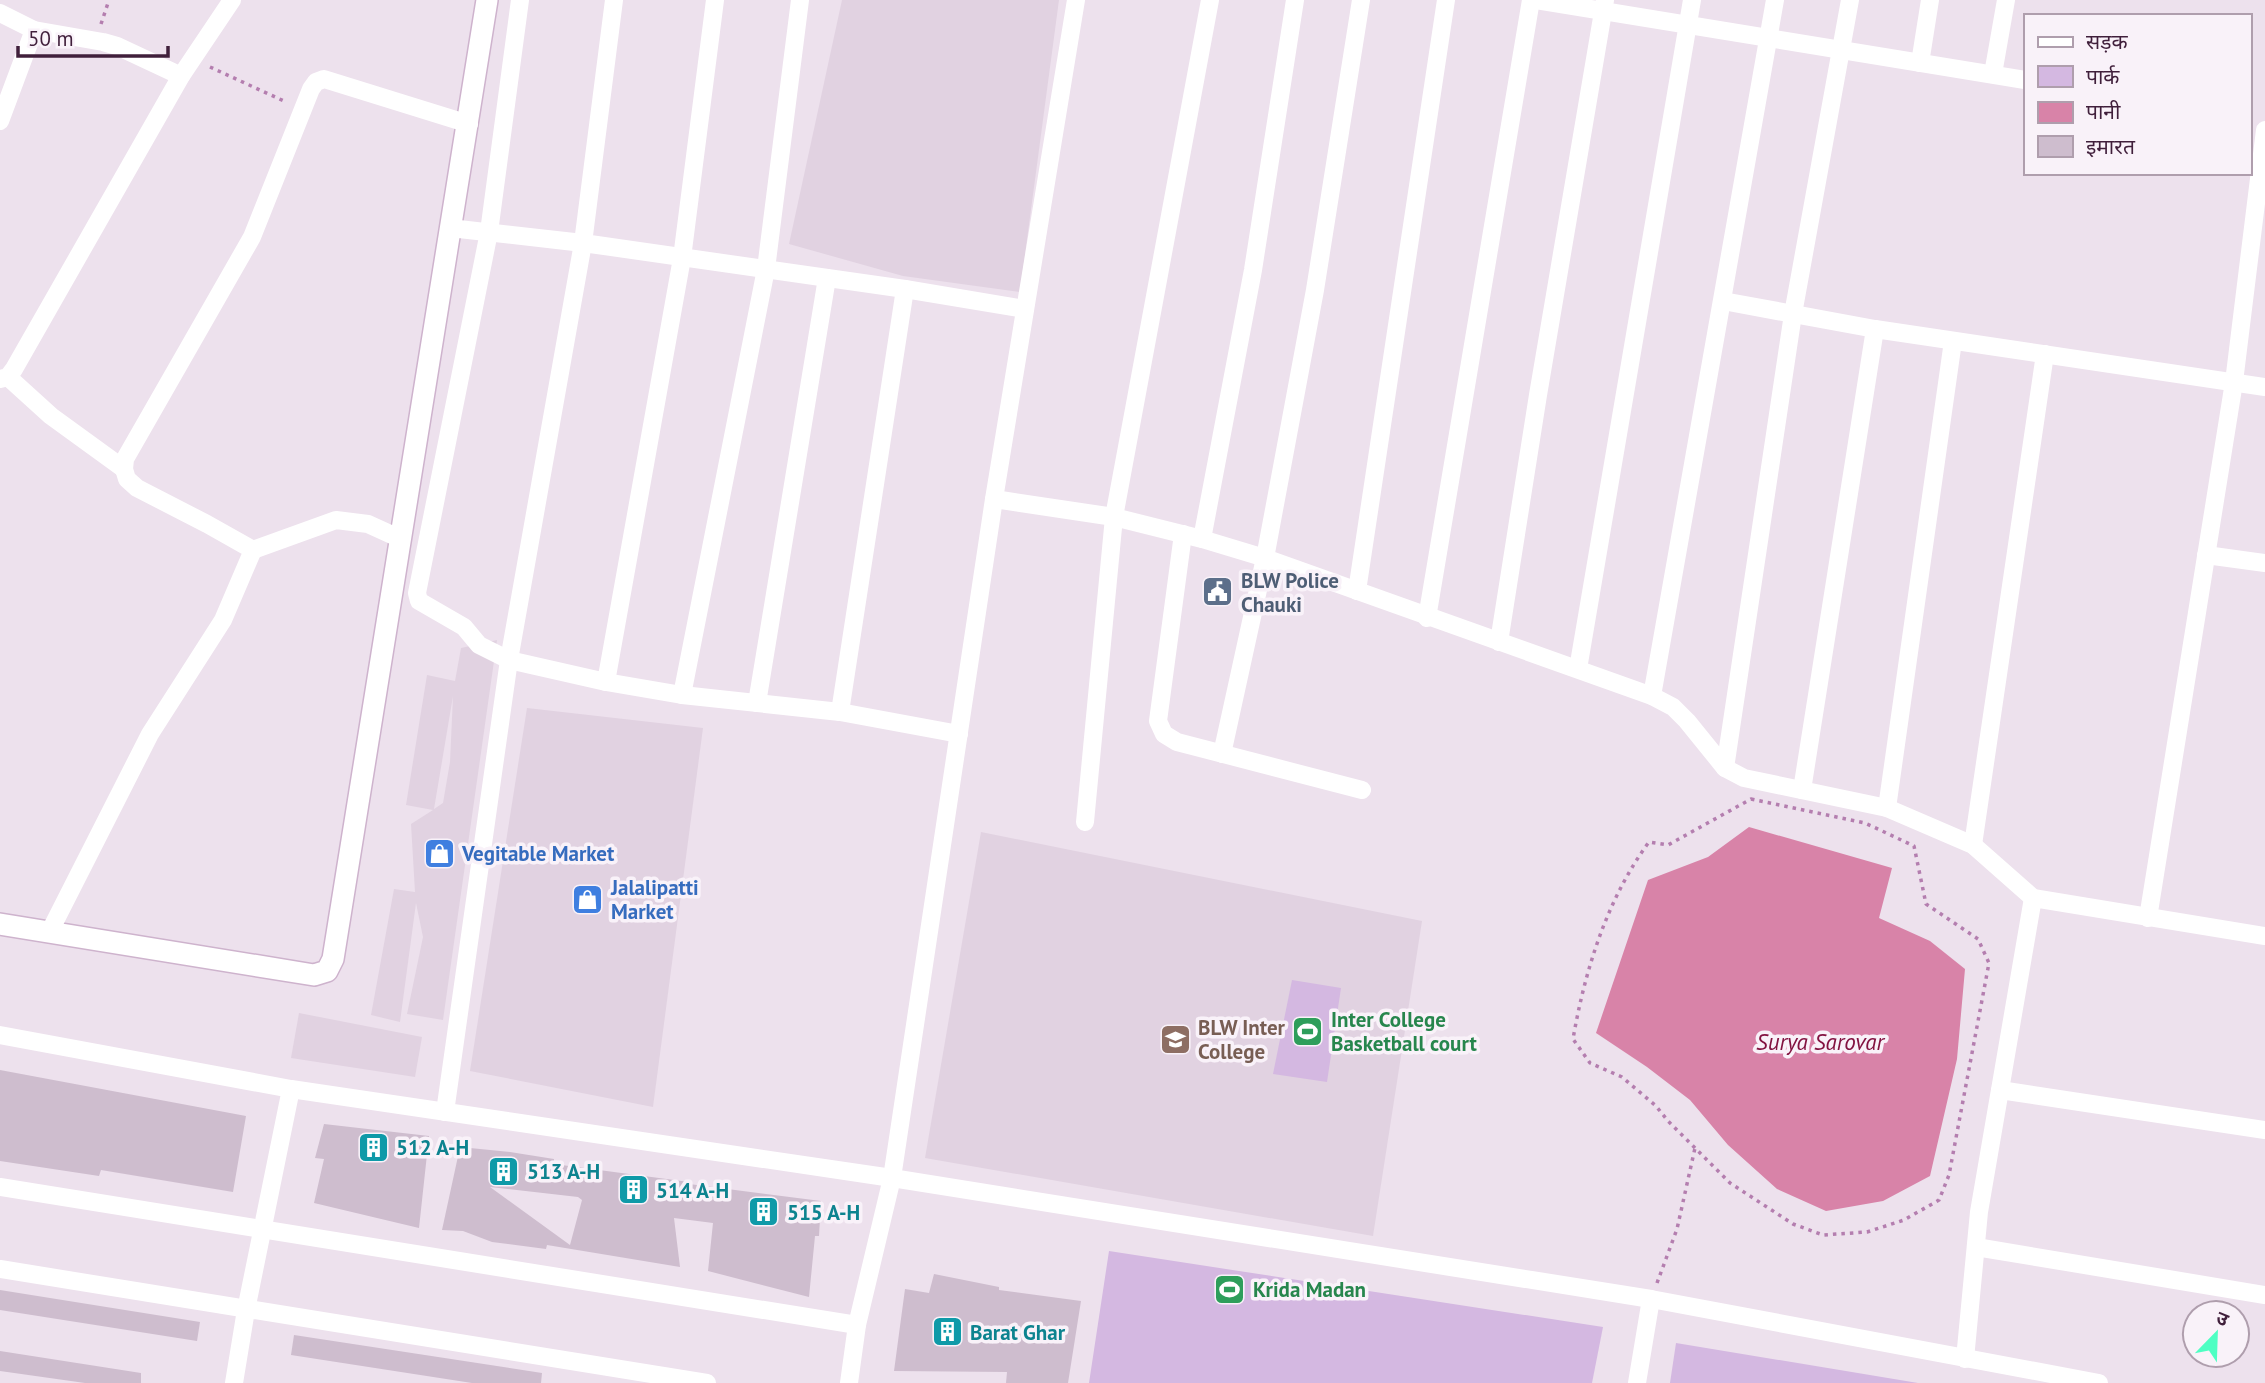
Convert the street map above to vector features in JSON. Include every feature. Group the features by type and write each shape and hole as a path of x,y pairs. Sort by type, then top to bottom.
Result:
{"street":[{"path":"124,469 4,378 14,369 181,76 232,0"},
{"path":"0,924 314,975 327,971 333,960 487,0"},
{"path":"520,0 489,232 417,593 419,601 464,627 479,645 509,660 606,682 682,695 840,712 959,734"},
{"path":"445,1112 509,660 583,243 614,0"},
{"path":"606,682 682,258 715,0"},
{"path":"682,695 766,270 800,0"},
{"path":"849,1383 857,1325 892,1178 994,499 1076,0"},
{"path":"1085,822 1114,517 1210,0"},
{"path":"1202,539 1253,270 1295,0"},
{"path":"1222,754 1265,558 1315,290 1361,0"},
{"path":"1357,590 1446,0"},
{"path":"1427,618 1534,0 1604,6 1688,25 2024,80"},
{"path":"1578,669 1692,0"},
{"path":"1653,696 1775,0"},
{"path":"1725,768 1793,314 1850,0"},
{"path":"1920,63 1930,0"},
{"path":"1993,75 2006,0"},
{"path":"1499,642 1604,6"},
{"path":"0,13 34,30 117,46 181,76"},
{"path":"1,113 34,30"},
{"path":"253,550 137,488 127,479 125,459 253,237 311,89 316,82 324,79 469,124"},
{"path":"2148,919 2234,382 2265,130"},
{"path":"450,228 583,243 1025,309"},
{"path":"757,703 827,278"},
{"path":"840,712 905,289"},
{"path":"1723,301 1875,329 2265,387"},
{"path":"1802,790 1875,329"},
{"path":"1887,808 1953,341"},
{"path":"1973,845 2045,354"},
{"path":"994,499 1114,517 1202,539 1357,590 1427,618 1653,696 1673,707 1725,768 1744,778 1887,808 1973,845 2033,898 2148,919 2265,936"},
{"path":"49,933 150,734 223,620 253,550 336,520 368,524 401,539"},
{"path":"1183,534 1158,721 1164,734 1177,742 1362,790"},
{"path":"2206,555 2265,564"},
{"path":"1965,1359 1979,1212 2033,898"},
{"path":"0,1035 291,1088 892,1178 1651,1298 2099,1383"},
{"path":"234,1383 291,1088"},
{"path":"2000,1090 2265,1130"},
{"path":"0,1187 857,1325"},
{"path":"1976,1247 2265,1295"},
{"path":"0,1269 707,1383"},
{"path":"1637,1383 1651,1298"}],"path":[{"path":"95,41 109,0"},
{"path":"192,60 303,110"},
{"path":"1751,799 1865,823 1914,846 1926,904 1978,939 1989,963 1950,1175 1939,1200 1904,1220 1867,1233 1823,1235 1793,1224 1730,1183 1695,1148 1656,1106 1622,1077 1590,1063 1573,1039 1579,1005 1605,920 1633,863 1649,842 1668,845 1751,799"},
{"path":"1651,1298 1677,1229 1695,1148"}],"shaded area":[{"path":"842,0 1059,0 1020,292 903,276 789,244"},
{"name":"Vegitable Market","path":"497,640 443,1020 407,1014 423,937 416,903 400,1022 371,1015 394,889 415,892 411,824 433,810 406,805 427,675 455,681 461,648","holes":["453,696 450,762 443,803 434,809"]},
{"name":"Jalalipatti Market","path":"527,708 703,728 653,1107 470,1071"},
{"name":"BLW Inter College","path":"981,832 1422,921 1373,1236 925,1158"},
{"path":"299,1013 422,1037 415,1077 291,1058"}],"green space":[{"name":"Inter College Basketball court","path":"1292,980 1341,988 1327,1082 1273,1074"},
{"name":"Krida Madan","path":"1109,1251 1603,1327 1592,1383 1089,1383"},
{"path":"1676,1343 1918,1383 1670,1383"}],"water":[{"name":"Surya Sarovar","path":"1749,827 1892,868 1879,918 1930,941 1965,969 1957,1059 1930,1176 1883,1201 1826,1211 1777,1189 1728,1145 1690,1100 1596,1033 1648,880 1708,857"}],"building":[{"path":"0,1070 246,1116 233,1192 101,1170 99,1176 0,1161"},
{"path":"324,1124 429,1136 419,1228 314,1203 324,1159 315,1158"},
{"path":"460,1147 554,1159 554,1164 821,1201 819,1236 815,1236 809,1297 708,1271 713,1223 674,1218 680,1267 547,1245 546,1249 492,1242 463,1231 442,1230","holes":["490,1187 578,1197 582,1200 570,1245"]},
{"path":"934,1274 999,1287 999,1290 1081,1301 1068,1383 1006,1383 1007,1372 894,1371 905,1289 929,1293"},
{"path":"0,1290 200,1322 197,1341 0,1310"},
{"path":"294,1335 542,1373 541,1383 472,1383 291,1355"},
{"path":"0,1351 141,1373 141,1383 85,1383 0,1371"}],"place":[{"name":"BLW Police Chauki","path":"1218,592"},
{"name":"Vegitable Market","path":"439,853"},
{"name":"Jalalipatti Market","path":"588,899"},
{"name":"Inter College Basketball court","path":"1308,1031"},
{"name":"BLW Inter College","path":"1175,1039"},
{"name":"512 A-H","path":"373,1147"},
{"name":"513 A-H","path":"504,1171"},
{"name":"514 A-H","path":"633,1190"},
{"name":"515 A-H","path":"764,1212"},
{"name":"Krida Madan","path":"1230,1289"},
{"name":"Barat Ghar","path":"947,1332"}]}
